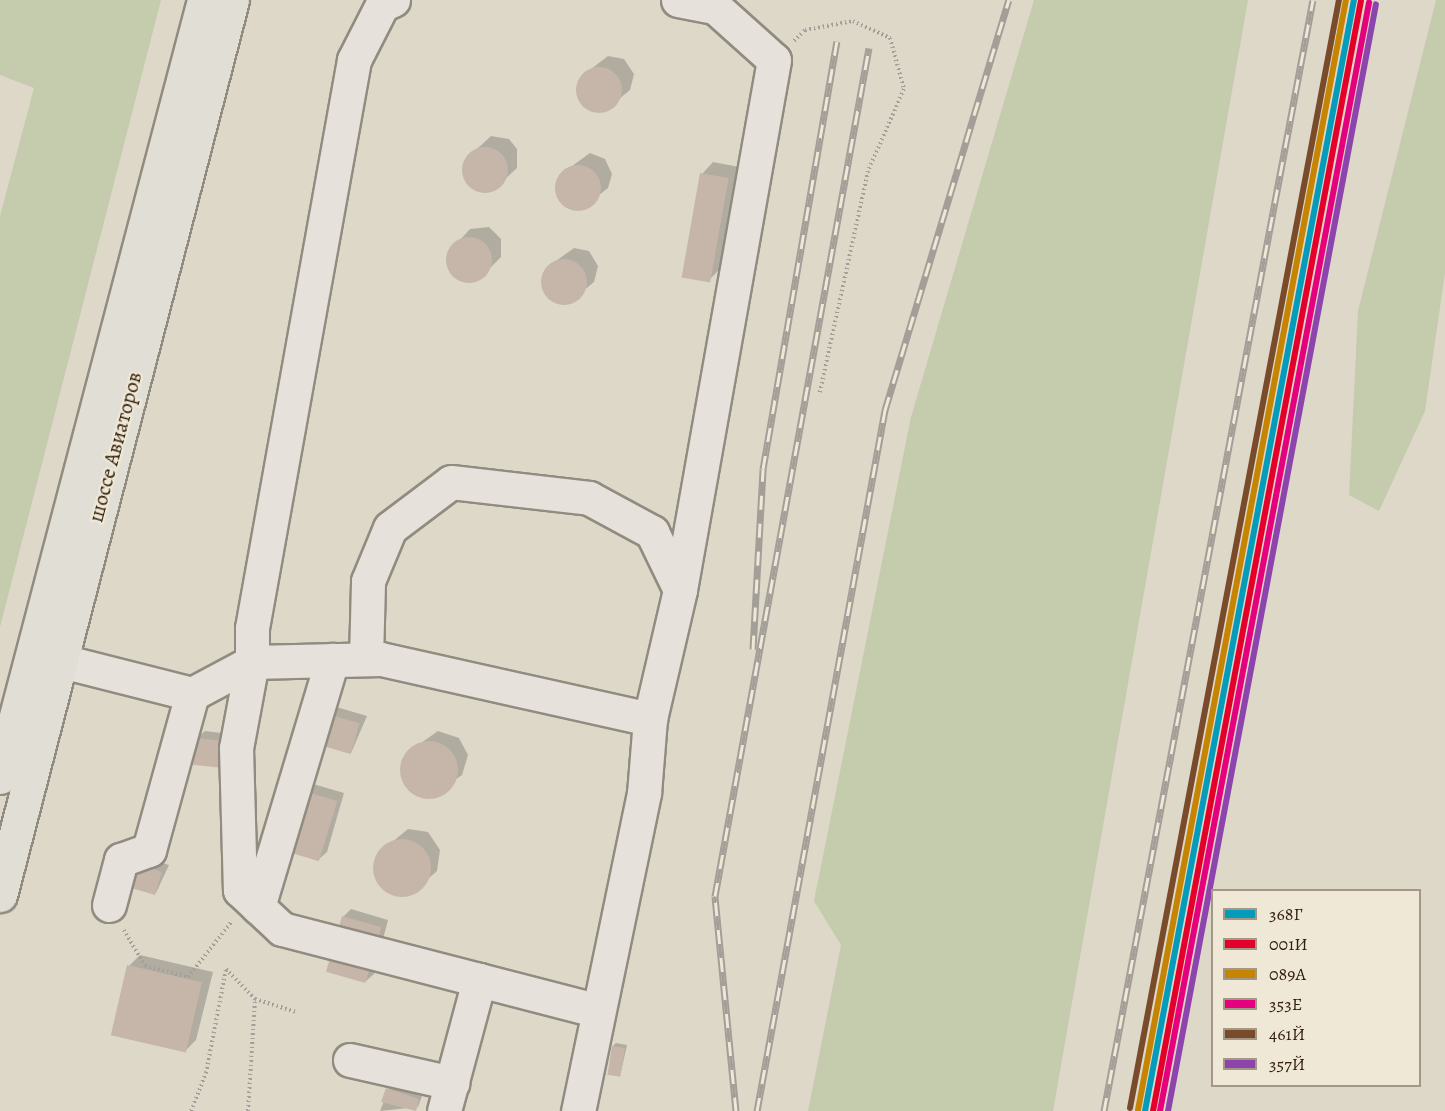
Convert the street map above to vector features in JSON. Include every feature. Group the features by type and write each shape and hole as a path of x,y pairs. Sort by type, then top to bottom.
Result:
{"main road":[{"name":"шоссе Авиаторов","path":"0,895 46,656 204,0"},
{"name":"шоссе Авиаторов","path":"0,777 46,656 232,0"}],"lane":[{"path":"393,0 382,5 354,60 252,628 252,662 236,748 240,890 282,929 596,1010"},
{"path":"578,1111 596,1010 644,793 650,719 680,590 774,60 716,7 678,0"},
{"path":"366,659 368,581 390,528 451,482 589,498 652,532 680,590"},
{"path":"46,656 192,694 252,662 366,659 650,719"},
{"path":"253,903 332,660"},
{"path":"109,905 121,860 149,850 192,694"},
{"path":"350,1060 448,1097 479,980"}],"path":[{"path":"774,60 805,30 853,21 890,38 904,89 868,171 819,395"},
{"path":"109,905 145,966 188,976 253,903"},
{"path":"191,1111 206,1073 226,969 255,999 296,1012"},
{"path":"248,1111 255,999"}],"green space":[{"path":"0,0 161,0 0,627 0,216 34,88 0,75"},
{"path":"1034,0 1248,0 1053,1111 808,1111 841,945 814,901 911,417"},
{"path":"1436,0 1445,0 1445,273 1425,411 1379,511 1349,495 1358,311"}],"building":[{"path":"604,67 616,73 621,81 621,99 616,107 608,112 594,113 582,107 577,99 576,85 582,73 590,68"},
{"path":"490,147 502,153 507,161 507,179 502,187 494,192 480,193 468,187 463,179 462,165 468,153 476,148"},
{"path":"583,165 595,171 600,179 600,197 595,205 587,210 573,211 565,208 558,201 555,183 558,175 565,168"},
{"path":"700,173 729,178 710,282 682,277"},
{"path":"474,237 486,243 491,251 491,269 486,277 478,282 464,283 452,277 447,269 446,255 452,243 460,238"},
{"path":"569,259 581,265 586,273 586,291 581,299 573,304 559,305 547,299 542,291 541,277 547,265 555,260"},
{"path":"324,713 360,723 351,754 315,744"},
{"path":"196,738 224,741 221,768 193,765"},
{"path":"429,741 445,746 453,754 458,770 453,786 445,794 429,799 413,794 405,786 400,770 405,754 413,746"},
{"path":"301,790 337,801 319,861 283,850"},
{"path":"402,839 418,844 426,852 431,868 426,884 418,892 402,897 386,892 378,884 373,868 378,852 386,844"},
{"path":"131,863 162,872 155,895 124,886"},
{"path":"342,916 381,927 365,983 326,972"},
{"path":"127,965 202,982 186,1052 111,1035"},
{"path":"612,1046 625,1048 620,1077 607,1075"},
{"path":"386,1088 419,1099 416,1111 381,1102"}],"railway":[{"path":"757,1111 885,410 1009,0"},
{"path":"1104,1111 1313,0"},
{"path":"753,649 763,469 837,41"},
{"path":"736,1111 715,896 869,48"}],"transit line":[{"name":"461Й","path":"1130,1108 1339,0"},
{"name":"089А","path":"1138,1110 1346,0"},
{"name":"368Г","path":"1145,1111 1354,0"},
{"name":"001И","path":"1153,1111 1361,1"},
{"name":"353Е","path":"1160,1111 1369,3"},
{"name":"357Й","path":"1168,1111 1376,4"}]}
